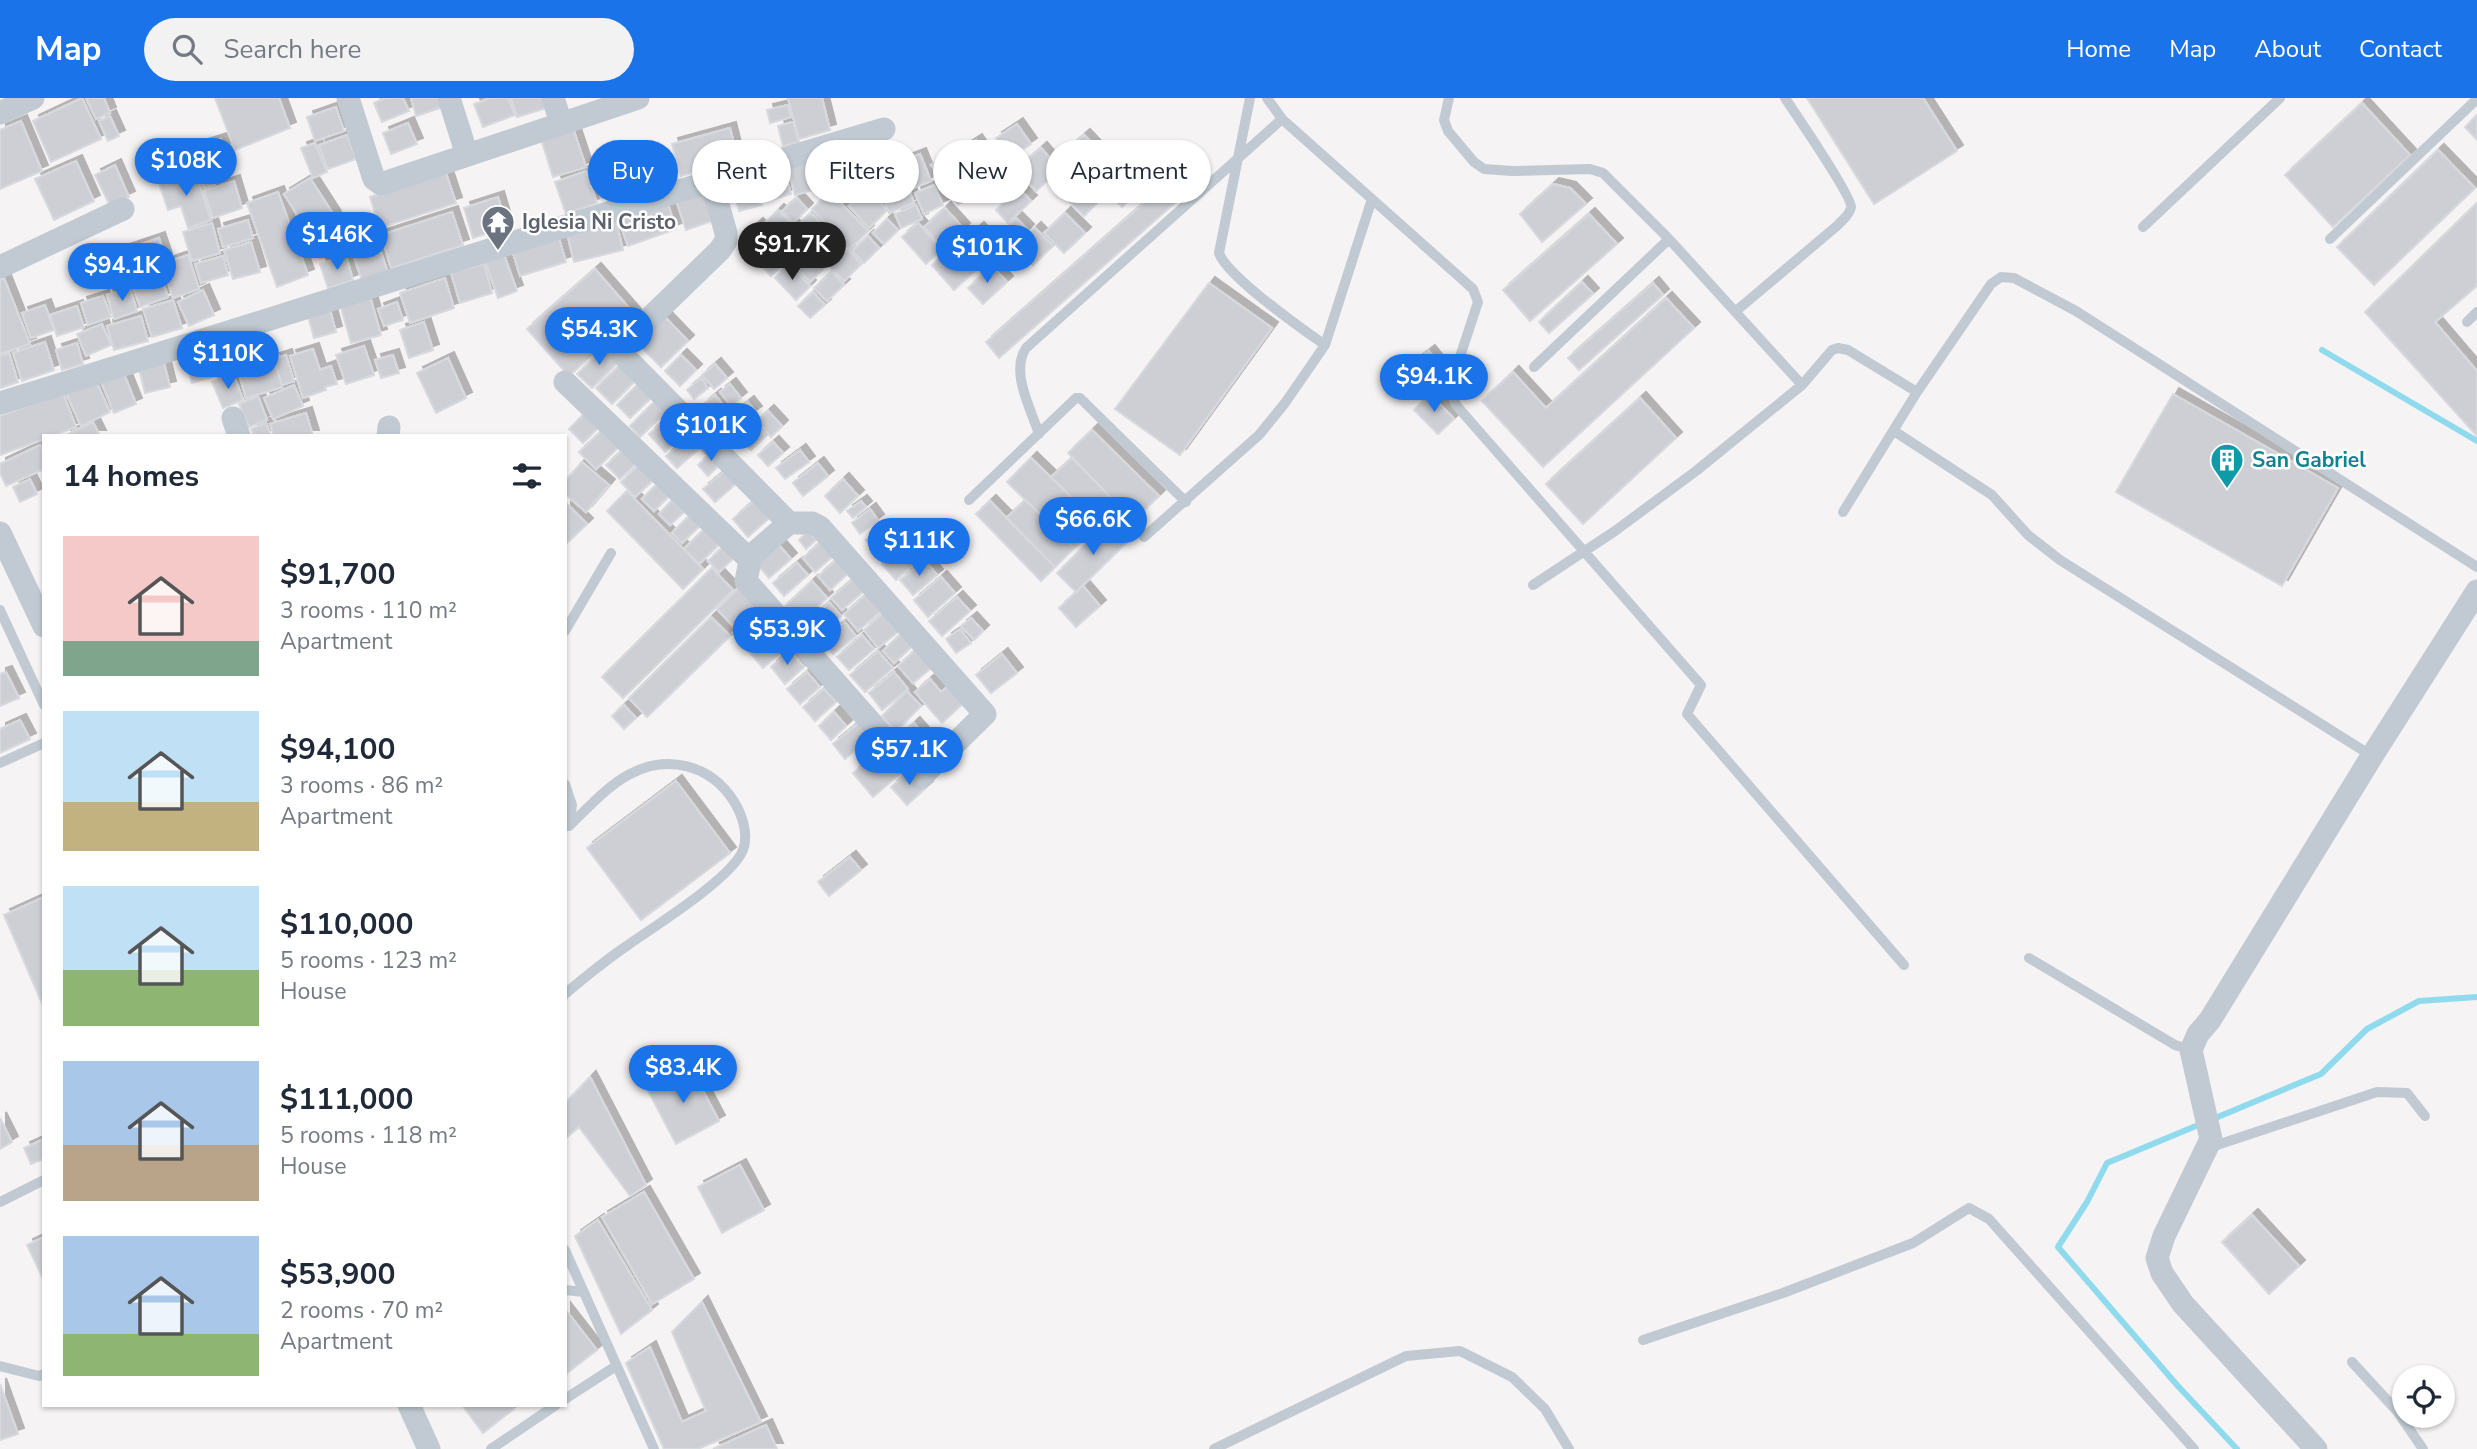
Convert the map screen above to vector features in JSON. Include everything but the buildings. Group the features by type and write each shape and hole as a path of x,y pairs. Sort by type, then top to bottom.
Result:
{"street":[{"path":"0,113 33,98"},
{"path":"348,98 377,183 381,184 638,98"},
{"path":"449,98 467,155"},
{"path":"553,98 561,123"},
{"path":"791,156 884,129"},
{"path":"0,403 692,186"},
{"path":"718,203 726,233 726,241 720,250 620,349 789,523"},
{"path":"0,267 123,209"},
{"path":"565,382 749,559"},
{"path":"789,523 811,523 820,527 985,714 921,777 919,778 748,585 746,579 749,559 789,523"},
{"path":"0,533 42,621"},
{"path":"2316,1449 2183,1304 2162,1273 2157,1258 2210,1144 2207,1113 2191,1050 2198,1034 2217,1008 2477,591"},
{"path":"409,1407 429,1449"}],"lane":[{"path":"1250,98 1219,253 1222,261 1286,317 1325,345"},
{"path":"1267,98 1282,119 1473,289 1478,302 1453,378 1451,391 1455,405 1701,685 1687,714 1904,965"},
{"path":"1450,98 1444,120 1448,131 1484,169 1598,170 1669,239 1802,385"},
{"path":"1737,311 1838,225 1850,210 1851,204 1842,188 1785,98"},
{"path":"2143,227 2280,98"},
{"path":"2330,239 2477,99"},
{"path":"1039,434 1019,370 1021,356 1026,348 1282,119"},
{"path":"1144,537 1259,435 1325,345 1371,199"},
{"path":"1534,367 1669,239"},
{"path":"1843,512 1917,393 1991,284 2001,277 2014,278 2076,311 2477,567"},
{"path":"2467,322 2477,312"},
{"path":"1533,585 1585,552 1696,471 1802,385 1832,350 1848,350 1917,393"},
{"path":"969,500 1076,398 1080,398 1186,502"},
{"path":"1894,431 1992,495 2028,535 2060,560 2372,756"},
{"path":"567,628 611,553"},
{"path":"0,610 42,701"},
{"path":"0,763 42,745"},
{"path":"567,828 610,787 630,774 652,766 675,763 693,766 710,775 729,794 741,812 746,838 742,853 725,872 567,993"},
{"path":"567,790 572,805 567,828"},
{"path":"2029,958 2175,1045 2191,1050"},
{"path":"2210,1144 2377,1092 2407,1093 2426,1116"},
{"path":"0,1202 42,1181"},
{"path":"1643,1340 1783,1293 1913,1243 1969,1208 1989,1219 2194,1449"},
{"path":"567,1255 654,1449"},
{"path":"567,1290 584,1293"},
{"path":"1214,1449 1406,1356 1460,1351 1512,1377 1545,1409 1569,1449"},
{"path":"2352,1362 2397,1411 2423,1449"},
{"path":"0,1366 42,1375"},
{"path":"567,1398 616,1366"},
{"path":"491,1449 553,1407"}],"waterway":[{"path":"2322,350 2477,441"},
{"path":"2213,1119 2321,1074 2367,1029 2419,1001 2477,997"},
{"path":"2203,1123 2107,1163 2087,1202 2058,1247 2177,1385 2237,1449"}],"place":[{"name":"Iglesia Ni Cristo","path":"498,252"},
{"name":"San Gabriel","path":"2227,490"}]}
